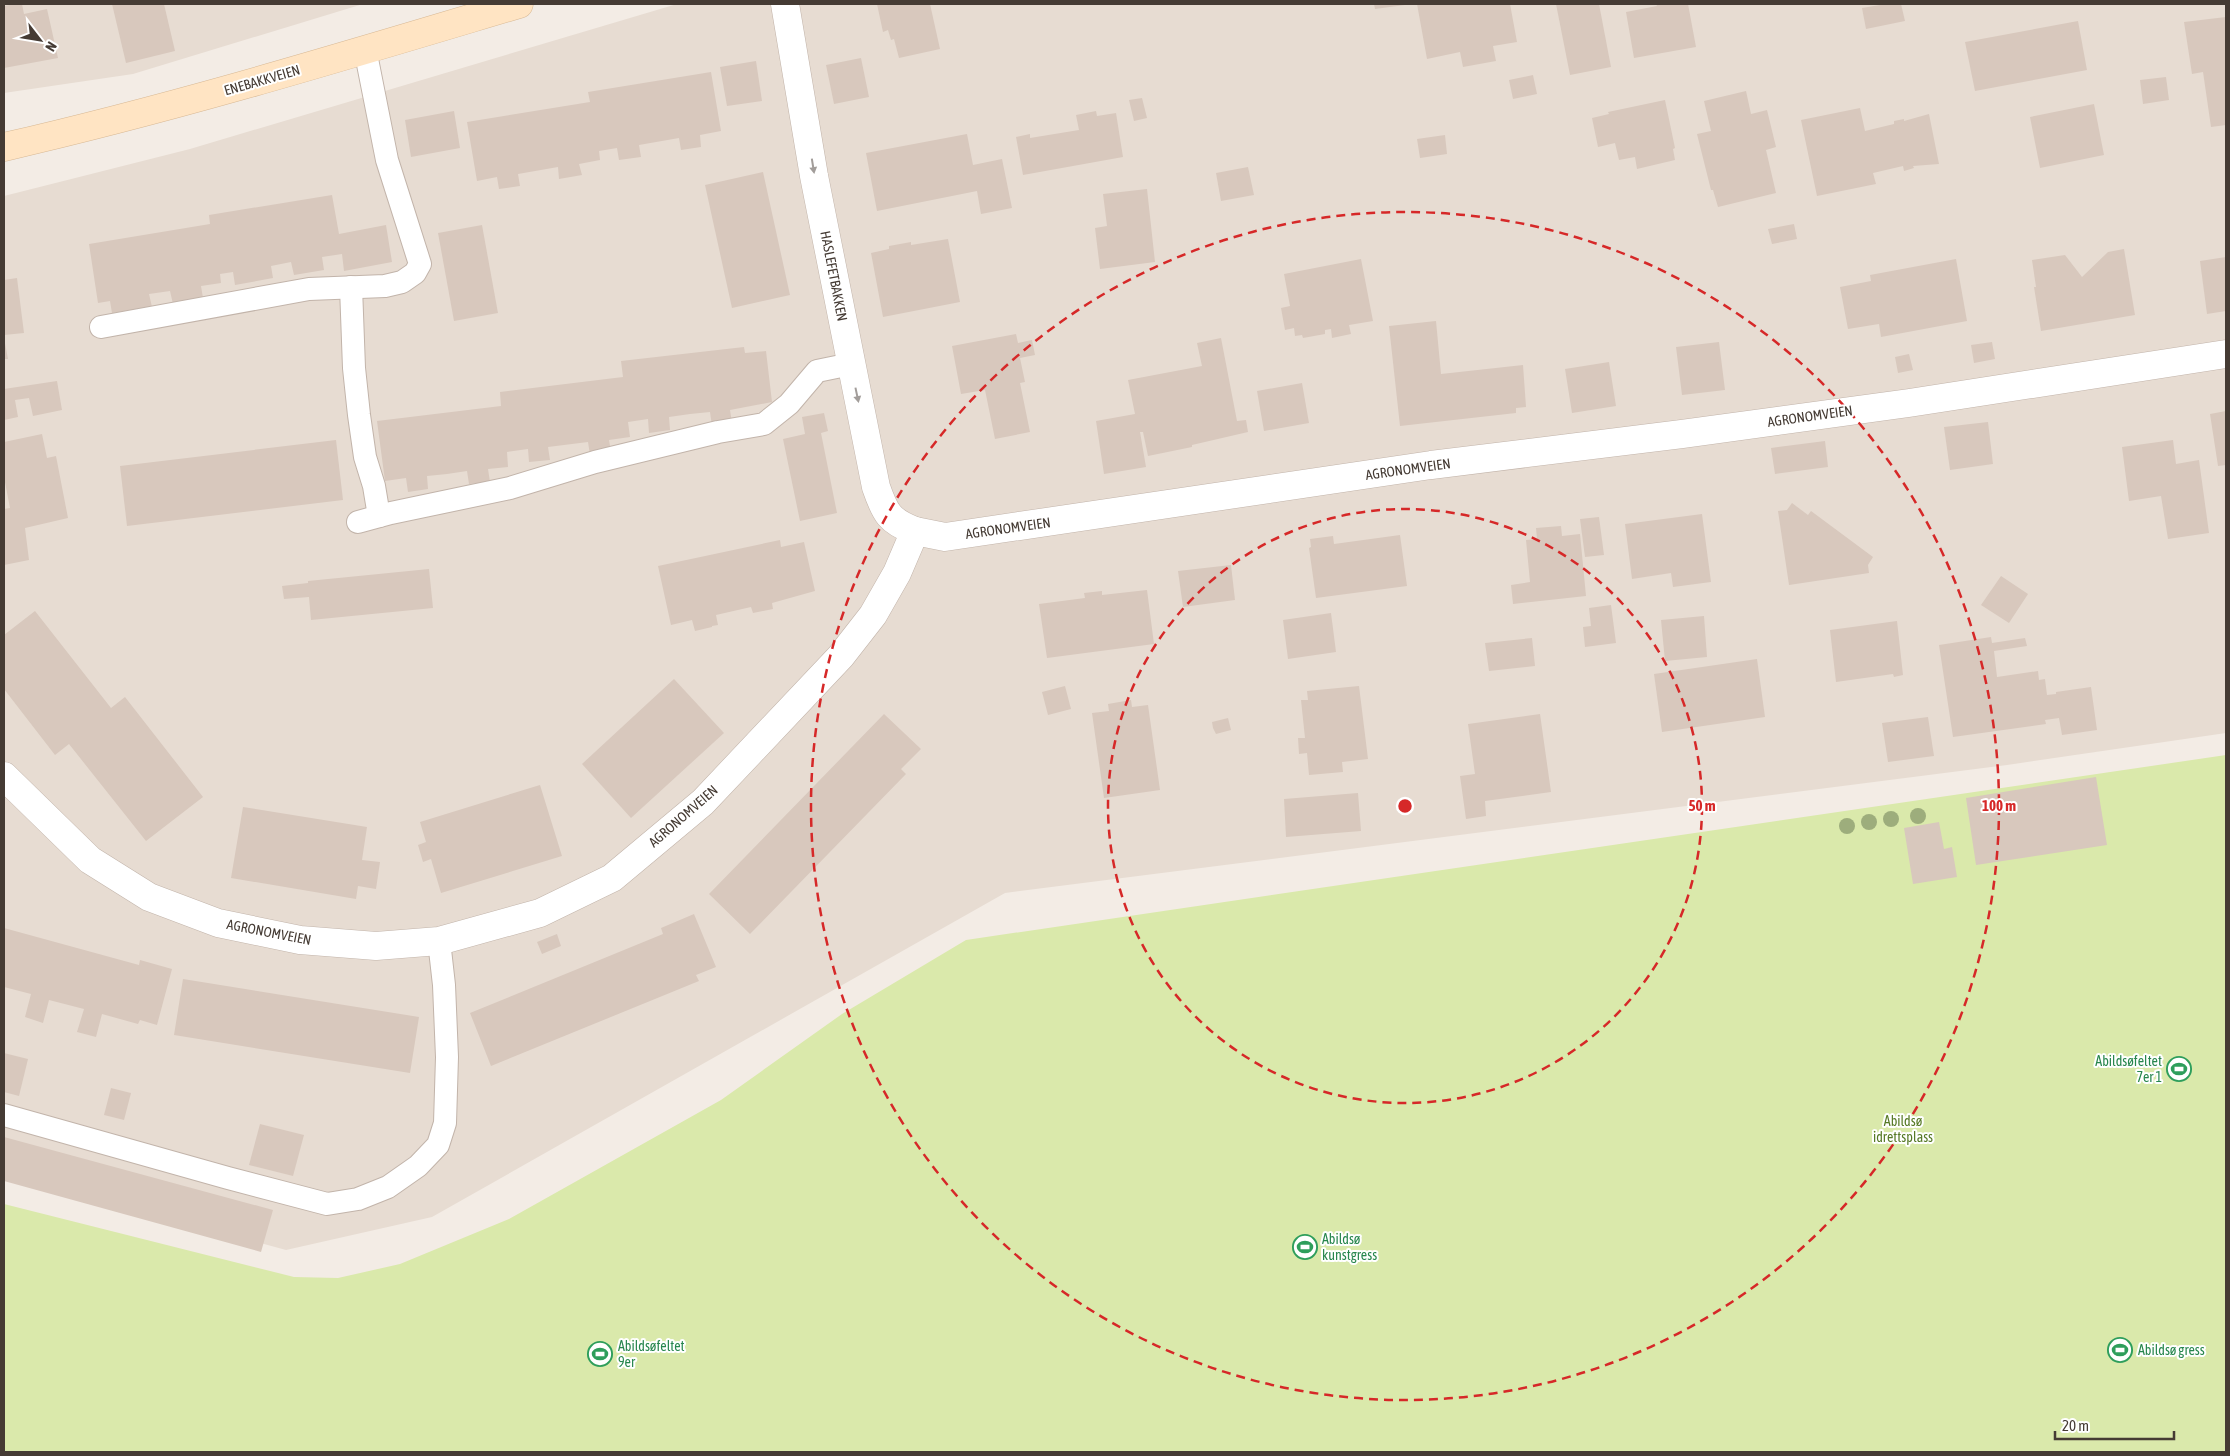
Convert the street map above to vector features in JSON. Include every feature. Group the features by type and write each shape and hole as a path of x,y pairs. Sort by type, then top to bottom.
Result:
{"main road":[{"name":"ENEBAKKVEIEN","path":"4,148 114,121 519,4"}],"street":[{"name":"HASLEFETBAKKEN","path":"785,4 851,364 876,487 886,514 899,525 915,531"},
{"name":"AGRONOMVEIEN","path":"4,776 90,860 149,897 218,923 300,940 376,946 439,941 540,913 612,878 703,802 841,656 873,615 897,573 915,531 946,536 1430,465 1682,434 1910,403 2226,354"}],"lane":[{"path":"101,327 309,289 386,286 402,282 415,273 420,264 387,160 365,49"},
{"path":"352,287 354,368 359,415 365,457 374,486 379,516"},
{"path":"358,522 510,488 595,462 708,434 764,424 789,404 817,371 851,364"},
{"path":"4,1115 327,1204 358,1199 388,1186 418,1166 438,1145 446,1123 445,1012 439,941"}],"shaded area":[{"path":"4,4 363,4 133,74 4,93"},
{"path":"677,4 2226,4 2226,733 2007,765 1005,893 432,1217 286,1250 4,1172 4,196 190,149"}],"green space":[{"name":"Abildsø idrettsplass","path":"2226,755 2226,1452 4,1452 4,1204 294,1277 338,1278 400,1264 509,1219 721,1100 842,1014 966,940"}],"building":[{"path":"22,4 24,14 47,9 58,58 4,68 4,6"},
{"path":"112,4 164,4 175,51 126,63"},
{"path":"877,4 930,4 940,49 899,58 894,39 891,40 888,30 883,32"},
{"path":"1374,4 1405,4 1405,5 1375,9"},
{"path":"1417,4 1510,4 1517,42 1493,46 1496,61 1463,67 1460,52 1427,59"},
{"path":"1556,4 1599,4 1611,67 1570,75"},
{"path":"1656,4 1688,4 1696,47 1634,58 1626,12 1657,6"},
{"path":"1886,4 1901,4 1905,21 1866,29 1862,8"},
{"path":"2226,17 2226,125 2211,127 2203,72 2192,74 2184,22"},
{"path":"2078,21 2087,70 1975,91 1965,42"},
{"path":"861,58 869,97 834,104 826,65"},
{"path":"756,61 762,101 727,106 720,67"},
{"path":"711,72 721,131 700,135 701,147 681,150 679,138 639,145 641,157 619,160 617,148 599,151 600,160 579,164 582,175 559,179 558,167 518,174 520,186 499,189 497,177 477,181 467,122 590,102 588,92"},
{"path":"1533,75 1537,94 1513,99 1509,80"},
{"path":"2166,77 2169,100 2143,104 2140,80"},
{"path":"1746,91 1751,114 1767,110 1776,147 1766,150 1776,193 1718,207 1713,190 1711,190 1697,134 1711,131 1704,101"},
{"path":"1142,98 1147,118 1134,121 1129,100"},
{"path":"1665,100 1675,148 1673,149 1675,160 1637,169 1635,157 1619,160 1615,143 1598,147 1592,118 1609,114 1608,112"},
{"path":"2094,104 2104,155 2040,168 2030,117"},
{"path":"1860,108 1865,131 1894,124 1894,121 1904,119 1904,121 1929,114 1939,164 1913,166 1914,168 1904,171 1903,166 1873,173 1876,184 1817,196 1801,120"},
{"path":"454,111 460,148 411,157 405,120"},
{"path":"1096,111 1097,116 1116,113 1123,157 1023,175 1016,137 1030,134 1030,138 1079,130 1076,115"},
{"path":"967,134 973,165 1002,159 1012,208 981,214 977,191 877,211 866,153"},
{"path":"1445,135 1447,154 1420,158 1417,139"},
{"path":"1248,167 1254,195 1221,201 1216,173"},
{"path":"763,172 790,295 732,308 705,185"},
{"path":"1147,189 1155,262 1100,269 1095,228 1107,226 1103,194"},
{"path":"332,195 339,234 386,225 392,262 344,271 342,254 322,257 324,270 294,275 291,262 271,266 273,278 235,285 233,272 220,274 221,283 201,286 203,298 173,304 170,291 149,294 152,307 112,313 110,301 98,303 89,244 210,224 209,215"},
{"path":"1794,224 1797,239 1772,244 1768,229"},
{"path":"482,225 498,313 454,321 438,233"},
{"path":"948,239 960,302 883,317 871,253 889,249 889,246 911,242 911,245"},
{"path":"2124,249 2135,315 2041,331 2032,260 2065,255 2082,277 2108,252"},
{"path":"2226,257 2226,311 2207,314 2200,261"},
{"path":"1361,259 1373,321 1349,325 1351,334 1332,338 1331,329 1325,330 1325,334 1303,338 1302,335 1295,336 1294,328 1285,330 1281,308 1290,306 1284,274"},
{"path":"1956,259 1967,321 1881,337 1879,324 1848,329 1840,287 1871,281 1870,275"},
{"path":"17,278 24,333 4,335 4,280"},
{"path":"1436,321 1441,374 1523,365 1526,407 1516,408 1516,413 1400,426 1389,326"},
{"path":"1016,334 1018,343 1032,340 1035,355 1020,358 1025,382 1020,383 1030,432 995,439 985,390 961,394 952,346"},
{"path":"4,338 8,359 4,359"},
{"path":"1221,338 1237,421 1246,420 1248,432 1192,445 1192,447 1148,456 1143,432 1140,432 1146,467 1104,474 1096,421 1135,414 1128,380 1202,366 1197,343"},
{"path":"1719,342 1725,390 1682,395 1676,347"},
{"path":"1992,342 1995,359 1974,363 1971,345"},
{"path":"744,347 745,353 766,351 772,402 730,410 732,423 712,426 710,412 690,414 669,417 670,430 649,433 648,419 628,422 630,437 609,440 611,452 590,455 588,442 548,447 550,460 529,462 528,449 507,452 508,467 488,469 490,482 469,484 467,471 427,476 428,489 408,492 406,478 385,481 377,421 501,406 500,392 623,377 621,361"},
{"path":"1909,354 1913,370 1898,373 1895,357"},
{"path":"1609,362 1616,406 1572,413 1565,369"},
{"path":"57,381 62,410 33,416 29,398 15,400 18,417 4,420 4,389"},
{"path":"1302,383 1309,423 1264,431 1257,391"},
{"path":"2226,411 2226,465 2218,466 2210,414"},
{"path":"824,413 828,431 821,433 837,513 800,521 783,439 805,434 802,417"},
{"path":"1988,422 1993,464 1950,470 1944,427"},
{"path":"42,434 47,458 56,456 68,518 25,528 29,560 4,565 4,509 10,508 4,477 4,442"},
{"path":"336,440 343,500 127,526 120,466"},
{"path":"2173,440 2176,464 2199,460 2209,533 2168,539 2161,496 2129,501 2122,447"},
{"path":"1825,441 1828,467 1775,474 1771,448"},
{"path":"1792,503 1808,515 1811,511 1873,557 1868,565 1869,573 1789,585 1778,511 1787,510"},
{"path":"1702,514 1711,582 1673,587 1671,573 1632,579 1625,524"},
{"path":"1599,517 1604,555 1585,557 1580,519"},
{"path":"1561,526 1562,536 1580,534 1586,596 1513,604 1511,585 1530,582 1526,540 1537,539 1536,528"},
{"path":"1400,535 1407,586 1316,598 1309,548 1311,547 1310,539 1333,536 1334,544"},
{"path":"780,540 781,547 804,542 815,591 772,603 773,609 753,613 751,607 716,615 718,625 712,627 695,631 692,620 671,625 658,566"},
{"path":"1231,565 1235,600 1183,607 1178,571"},
{"path":"429,569 433,608 311,620 309,597 284,599 282,586 308,583 308,581"},
{"path":"2001,576 2028,594 2009,623 1981,605"},
{"path":"1147,590 1154,644 1047,658 1039,604 1085,598 1084,593 1102,591 1102,595"},
{"path":"1611,605 1616,643 1585,647 1583,627 1591,626 1589,608"},
{"path":"35,611 111,708 125,697 203,797 146,841 69,744 55,755 4,689 4,635"},
{"path":"1331,613 1336,652 1288,659 1283,620"},
{"path":"1704,616 1707,657 1665,661 1661,620"},
{"path":"1897,621 1903,675 1894,677 1893,674 1836,682 1830,630"},
{"path":"1991,637 1992,643 2025,638 2027,646 1994,651 1997,677 2038,671 2039,680 2045,679 2047,695 2091,687 2097,730 2062,735 2059,718 2045,720 2046,724 1953,737 1939,645"},
{"path":"1532,638 1535,666 1489,671 1485,643"},
{"path":"1757,659 1765,717 1662,732 1654,674"},
{"path":"674,679 724,733 631,818 582,764"},
{"path":"1065,686 1071,709 1048,715 1042,692"},
{"path":"1359,686 1368,759 1342,762 1343,772 1309,775 1307,753 1299,754 1298,738 1305,738 1301,700 1308,700 1307,691"},
{"path":"1131,700 1132,707 1148,705 1160,790 1104,798 1092,713 1109,711 1108,704"},
{"path":"884,714 921,749 901,769 906,774 750,934 709,894"},
{"path":"1540,714 1551,792 1485,801 1486,816 1466,819 1460,776 1475,774 1468,724"},
{"path":"1928,717 1934,756 1888,762 1882,723"},
{"path":"1228,718 1231,730 1216,734 1212,722"},
{"path":"2096,777 2107,845 1976,865 1966,798"},
{"path":"540,785 562,856 441,893 431,859 423,862 418,845 426,842 420,822"},
{"path":"1358,793 1361,831 1286,837 1284,799"},
{"path":"243,807 367,827 362,860 380,862 376,889 358,886 356,899 231,878"},
{"path":"1939,822 1944,849 1952,847 1957,877 1913,884 1904,828"},
{"path":"694,914 716,967 696,975 699,981 491,1066 470,1013 663,934 661,928"},
{"path":"4,928 139,965 140,960 172,969 157,1025 140,1020 138,1024 102,1014 96,1037 77,1032 84,1009 49,1000 43,1023 25,1017 31,994 4,987"},
{"path":"557,934 561,946 542,954 537,942"},
{"path":"183,979 419,1017 410,1073 174,1035"},
{"path":"4,1053 28,1059 19,1096 4,1092"},
{"path":"111,1088 131,1093 124,1120 104,1115"},
{"path":"260,1124 304,1135 293,1176 249,1165"},
{"path":"4,1137 273,1210 261,1252 4,1181"}],"place":[{"name":"Abildsøfeltet 7er 1","path":"2179,1069"},
{"name":"Abildsø kunstgress","path":"1305,1247"},
{"name":"Abildsø gress","path":"2120,1350"},
{"name":"Abildsøfeltet 9er","path":"600,1354"}]}
